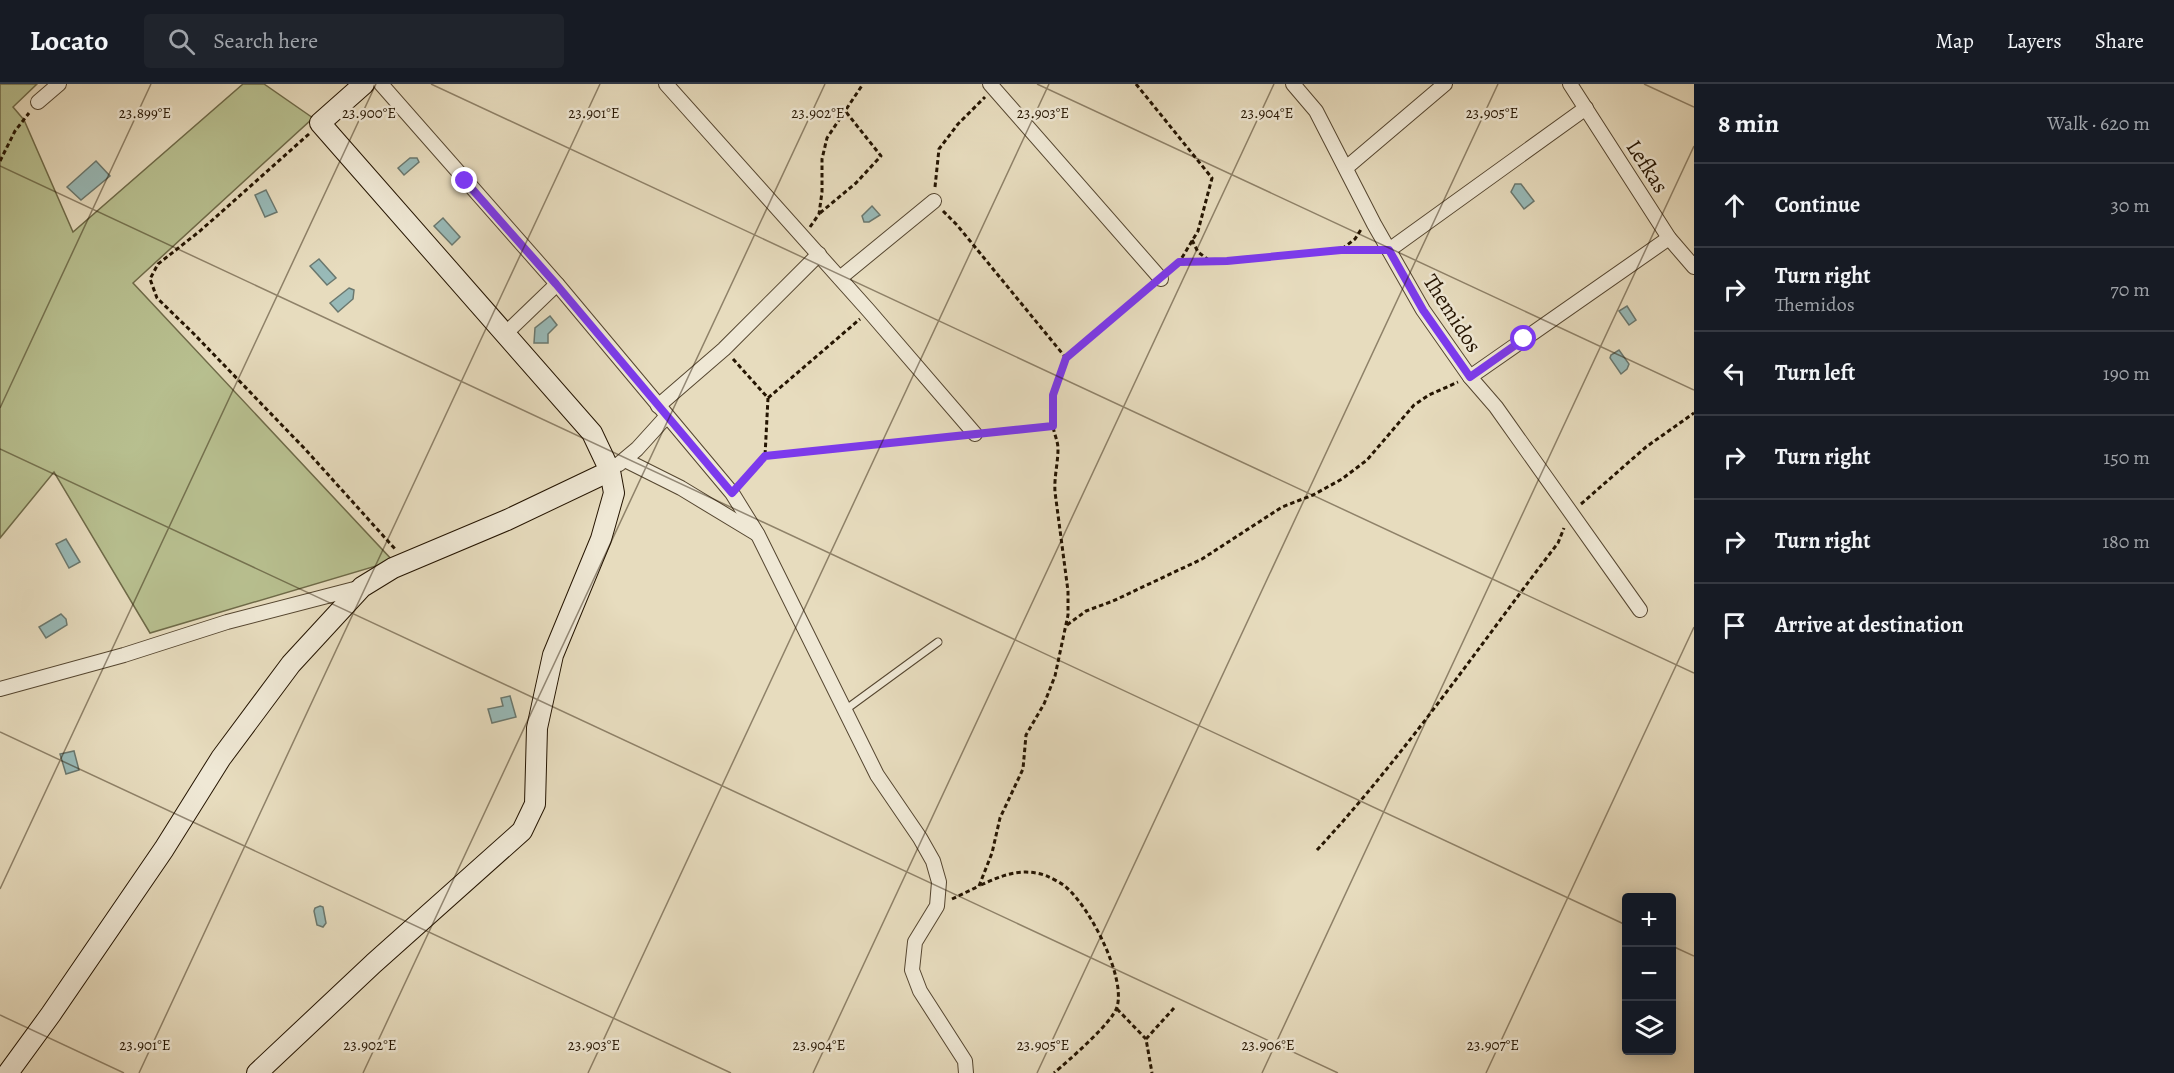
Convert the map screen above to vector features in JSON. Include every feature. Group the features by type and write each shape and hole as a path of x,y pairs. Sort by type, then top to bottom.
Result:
{"street":[{"path":"38,102 59,84"},
{"path":"364,84 321,123 504,335 618,465 681,488 758,535"},
{"path":"381,84 556,284 732,493 758,535 877,775 933,861 939,882 937,906 915,942 912,969 920,991 965,1061 966,1073"},
{"path":"666,84 869,310 975,434"},
{"name":"Themidos","path":"1293,84 1316,111 1423,310 1470,377 1496,407 1640,610"},
{"path":"1346,168 1445,84"},
{"name":"Lefkas","path":"1570,84 1669,237 1692,263"},
{"path":"992,86 1161,279"},
{"path":"1389,250 1586,108"},
{"path":"840,278 934,201"},
{"path":"1470,377 1669,237"},
{"path":"8,1073 164,849 221,758 291,664 362,587 393,568 507,520 618,465 662,412 819,254"},
{"path":"504,335 556,284"},
{"path":"257,1073 374,963 522,831 535,804 537,728 552,655 601,539 614,493 618,465"},
{"path":"0,689 227,622 362,587"}],"lane":[{"path":"845,710 938,642"}],"path":[{"path":"819,214 822,159 827,138 863,84"},
{"path":"979,886 992,853 1000,818 1023,769 1026,735 1044,704 1055,676 1065,626 1068,591 1055,492 1054,476 1058,450 1057,436 1053,426 1053,395 1066,358 1179,262 1198,231 1212,178 1136,84"},
{"path":"992,86 939,149 934,201 957,225 1066,358"},
{"path":"0,161 15,131 38,102"},
{"path":"803,237 819,214 856,183 881,156 846,112"},
{"path":"321,123 233,203 158,264 150,279 157,298 305,448 408,562"},
{"path":"1341,250 1355,239 1363,226 1366,206"},
{"path":"1192,240 1198,252 1211,262"},
{"path":"1179,262 1211,262 1341,250 1389,250"},
{"path":"768,398 869,310"},
{"path":"724,349 768,398 765,456 732,493"},
{"path":"1065,626 1086,611 1113,601 1202,559 1282,507 1313,495 1342,479 1367,460 1414,405 1429,395 1470,377"},
{"path":"1317,850 1346,819 1416,730 1558,543 1570,513 1646,447 1694,413"},
{"path":"765,456 1053,426"},
{"path":"937,906 1002,876 1026,871 1047,876 1066,887 1083,906 1106,949 1120,992 1117,1009 1109,1020 1054,1073"},
{"path":"1146,1039 1174,1008"},
{"path":"1117,1009 1146,1039 1152,1073"}],"green space":[{"path":"0,84 37,84 13,107 24,120 73,232 243,84 264,84 313,118 133,283 393,561 150,633 54,472 0,538"}],"water":[{"path":"410,158 417,158 419,162 404,175 398,168"},
{"path":"96,161 110,176 81,200 67,187"},
{"path":"1515,184 1521,184 1534,201 1524,209 1511,192"},
{"path":"266,190 277,212 265,217 255,195"},
{"path":"872,206 880,215 869,222 864,222 862,216"},
{"path":"443,218 460,237 452,245 434,226"},
{"path":"319,259 336,278 327,285 310,266"},
{"path":"349,288 354,290 353,299 338,312 330,303"},
{"path":"1627,306 1636,320 1629,325 1619,311"},
{"path":"550,316 557,325 548,334 548,343 534,343 535,328"},
{"path":"1619,350 1629,364 1621,374 1610,358"},
{"path":"66,539 80,562 69,568 56,544"},
{"path":"61,614 66,619 67,625 46,638 39,627"},
{"path":"510,696 516,717 492,723 488,709 503,706 501,698"},
{"path":"74,751 79,770 66,774 60,754"},
{"path":"320,906 323,907 326,923 323,927 317,925 314,911"}],"route":[{"path":"465,181 556,284 732,493 765,456 1053,426 1053,395 1066,358 1179,262 1227,261 1341,250 1389,250 1423,310 1470,377 1524,339"}]}
